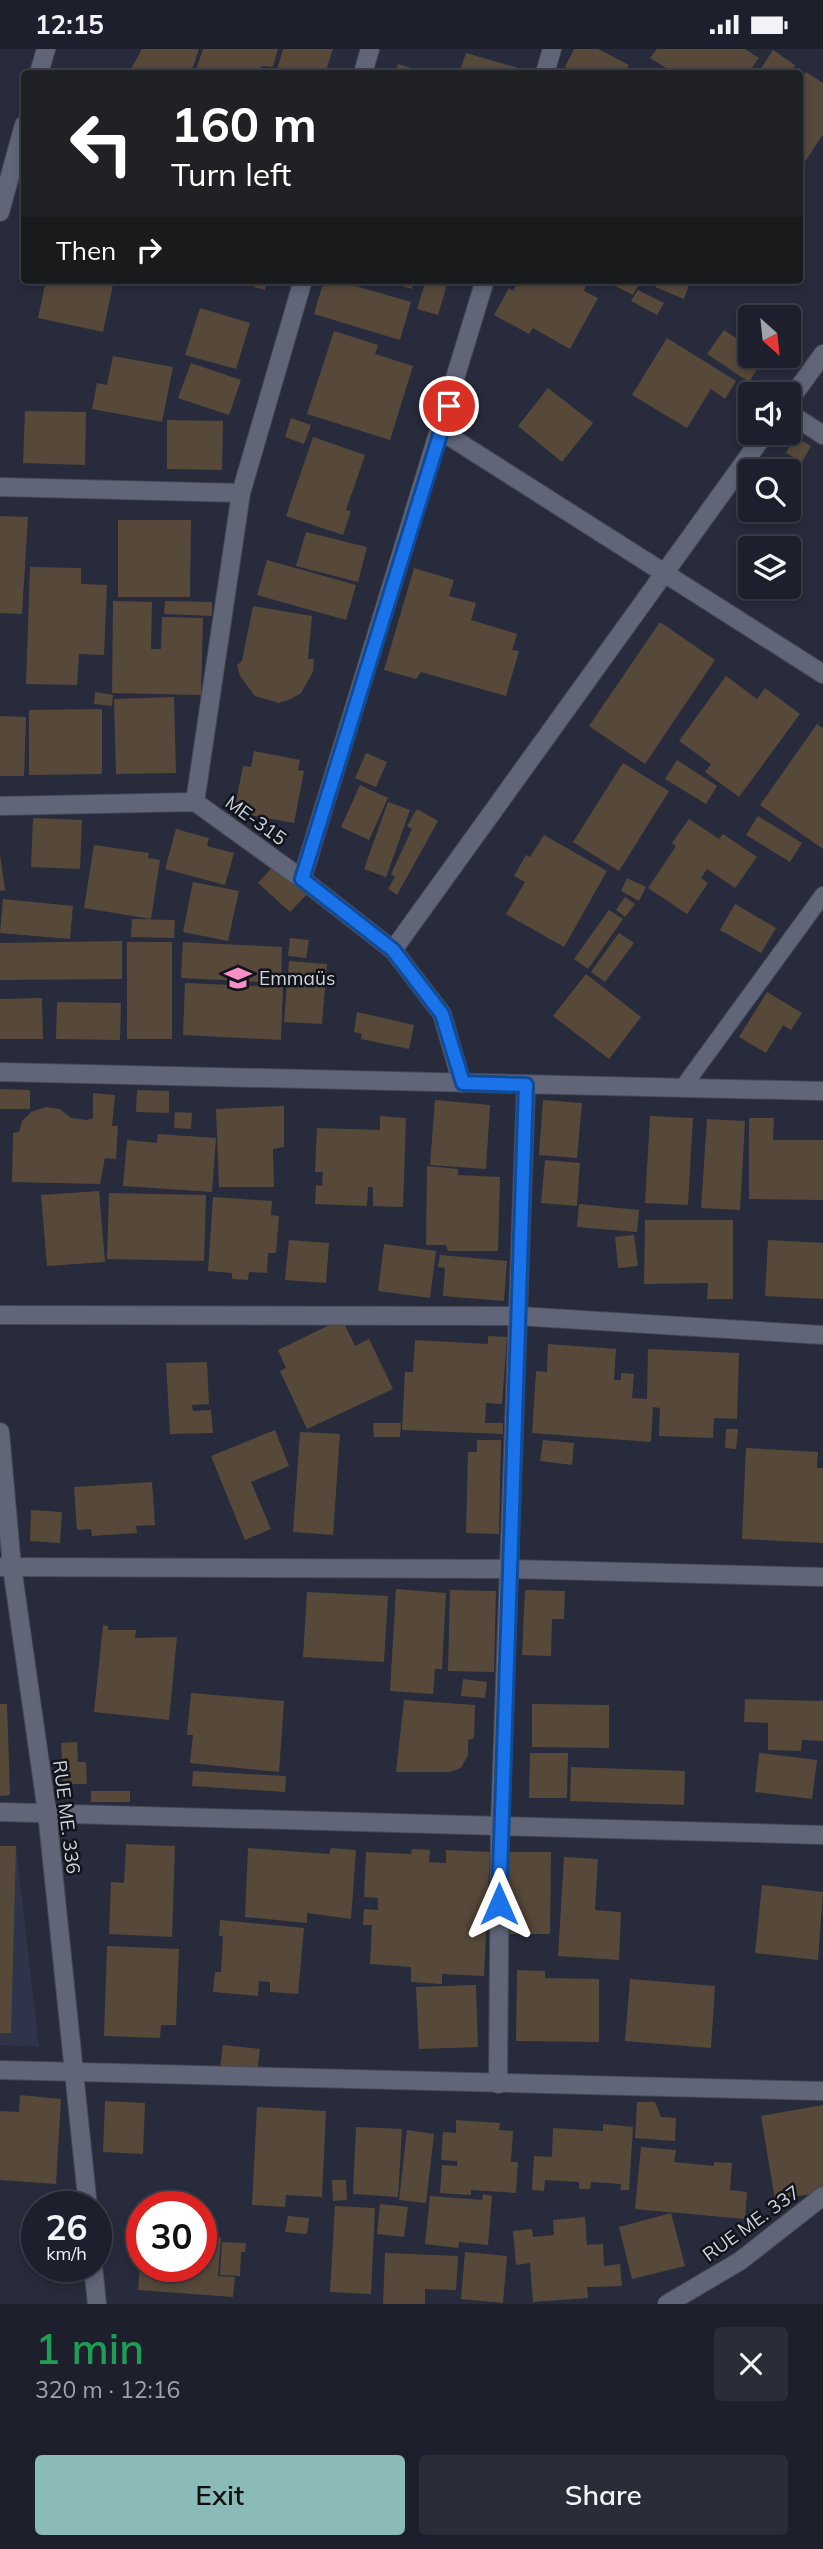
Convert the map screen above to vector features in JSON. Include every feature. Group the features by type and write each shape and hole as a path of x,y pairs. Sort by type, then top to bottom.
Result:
{"street":[{"path":"40,70 46,49"},
{"path":"364,70 370,49"},
{"path":"546,70 552,49"},
{"path":"0,212 21,136"},
{"path":"195,802 241,493 302,284"},
{"path":"302,879 484,284"},
{"path":"801,384 823,354"},
{"path":"801,421 823,435"},
{"path":"441,431 823,674"},
{"path":"393,950 757,445"},
{"path":"0,487 241,493"},
{"name":"ME-315","path":"0,806 195,802 302,879 393,950 442,1014 463,1083"},
{"path":"0,1072 823,1091"},
{"path":"498,2084 500,1827 526,1085"},
{"path":"0,1315 518,1316 823,1335"},
{"name":"RUE ME. 336","path":"0,1432 6,1567 47,1812 86,2191"},
{"path":"6,1567 511,1569 823,1577"},
{"path":"0,1812 823,1835"},
{"path":"0,2070 823,2091"},
{"name":"RUE ME. 337","path":"667,2304 740,2261 823,2196"},
{"path":"95,2282 97,2304"}],"lane":[{"path":"683,1087 823,895"}],"shaded area":[{"path":"0,1846 16,1846 39,2047 0,2045"}],"building":[{"path":"142,49 199,49 192,70 131,69"},
{"path":"203,49 278,49 273,67 261,66 260,70 196,70"},
{"path":"283,49 333,49 326,70 277,70"},
{"path":"574,49 598,49 629,65 626,70 572,70 565,67"},
{"path":"657,49 745,49 759,58 750,70 669,70 650,58"},
{"path":"773,50 795,65 792,70 760,70"},
{"path":"466,53 518,68 517,70 460,70"},
{"path":"398,64 418,70 396,70"},
{"path":"806,72 823,83 823,134 805,162 803,160 803,76"},
{"path":"45,284 113,284 103,332 38,318"},
{"path":"245,284 266,284 265,290"},
{"path":"323,284 349,284 411,302 400,340 314,314"},
{"path":"395,284 413,284 412,289"},
{"path":"425,284 447,284 438,315 417,309"},
{"path":"517,284 587,284 584,291 598,298 570,349 533,328 529,334 494,315 509,288 513,291"},
{"path":"611,284 639,284 633,295"},
{"path":"656,284 689,285 684,299 655,287"},
{"path":"638,290 664,303 657,315 631,301"},
{"path":"200,308 250,323 236,369 185,355"},
{"path":"724,330 738,339 738,368 758,368 749,382 707,354"},
{"path":"334,331 378,345 375,354 413,366 390,440 307,414"},
{"path":"667,338 736,381 725,399 711,389 687,428 632,395"},
{"path":"113,356 173,367 162,422 92,409 97,383 107,385"},
{"path":"191,363 241,380 229,415 178,398"},
{"path":"548,388 593,423 562,462 518,426"},
{"path":"25,411 86,412 85,465 23,463"},
{"path":"291,418 311,425 304,444 285,437"},
{"path":"167,420 223,421 222,470 167,469"},
{"path":"313,437 365,455 346,510 351,511 343,535 286,516"},
{"path":"801,440 811,446 802,462 801,459 786,453 790,445 801,445"},
{"path":"0,516 28,517 22,614 0,613"},
{"path":"118,520 191,520 190,597 118,597"},
{"path":"306,532 367,547 358,582 296,566"},
{"path":"267,560 356,585 346,620 257,595"},
{"path":"30,567 81,568 81,584 107,585 104,655 79,654 77,685 26,684"},
{"path":"414,568 454,580 449,596 476,603 471,620 517,634 512,650 519,651 506,696 421,672 416,679 384,670"},
{"path":"113,601 152,602 151,649 161,649 162,617 203,618 201,695 112,693"},
{"path":"165,601 212,602 212,616 164,614"},
{"path":"253,606 312,616 308,659 314,659 313,672 301,693 291,699 279,703 255,696 240,676 237,665 242,661"},
{"path":"660,622 715,660 645,764 589,726"},
{"path":"726,676 757,699 765,688 800,714 739,797 705,772 711,764 679,741"},
{"path":"95,692 113,695 112,706 94,704"},
{"path":"174,697 176,773 116,774 114,699"},
{"path":"102,709 102,774 29,775 29,710"},
{"path":"0,716 26,717 24,776 0,776"},
{"path":"817,724 823,728 823,849 760,805"},
{"path":"254,751 300,760 298,770 304,771 294,823 234,812 243,766 251,767"},
{"path":"366,753 387,762 376,787 355,778"},
{"path":"677,760 717,786 706,804 665,779"},
{"path":"623,763 669,791 619,871 573,842"},
{"path":"360,785 388,798 369,840 341,827"},
{"path":"388,802 410,810 386,877 364,869"},
{"path":"417,809 438,821 397,895 388,889 395,877 391,874 412,829 407,826"},
{"path":"758,816 802,843 790,862 746,835"},
{"path":"33,818 82,820 80,869 31,867"},
{"path":"689,819 719,839 723,834 757,857 735,888 707,869 701,878 708,883 687,914 648,888 676,846 672,843"},
{"path":"176,829 209,838 207,846 234,853 225,885 165,869"},
{"path":"544,835 607,871 564,947 506,914 525,882 514,876 526,855 530,857"},
{"path":"94,845 149,853 148,858 160,860 151,919 84,908"},
{"path":"0,855 5,890 0,891"},
{"path":"277,862 309,892 290,912 258,883"},
{"path":"627,878 646,887 639,901 621,891"},
{"path":"193,882 239,891 228,941 183,932"},
{"path":"625,897 635,904 625,917 616,910"},
{"path":"3,899 73,906 70,939 0,933"},
{"path":"735,904 776,928 761,953 720,930"},
{"path":"609,910 623,919 588,969 574,959"},
{"path":"132,919 175,920 174,938 131,937"},
{"path":"619,933 634,943 605,982 591,972"},
{"path":"290,938 309,940 306,958 288,956"},
{"path":"122,941 122,979 0,980 0,943"},
{"path":"127,942 172,942 172,1039 127,1039"},
{"path":"183,942 282,947 281,983 181,978"},
{"path":"289,961 327,964 322,1024 284,1022"},
{"path":"586,974 641,1017 609,1059 553,1016"},
{"path":"185,983 283,987 281,1040 183,1035"},
{"path":"767,992 802,1013 791,1030 783,1025 766,1053 739,1037"},
{"path":"42,998 43,1039 0,1039 0,999"},
{"path":"57,1002 121,1003 120,1040 56,1039"},
{"path":"357,1012 414,1025 409,1049 361,1039 362,1034 354,1032"},
{"path":"0,1089 30,1090 30,1109 0,1109"},
{"path":"137,1090 169,1091 169,1113 136,1112"},
{"path":"93,1093 115,1095 112,1126 118,1126 116,1159 105,1158 100,1184 12,1182 13,1133 19,1132 22,1121 31,1112 46,1107 60,1109 71,1118 93,1118"},
{"path":"435,1100 490,1105 486,1169 430,1165"},
{"path":"543,1100 582,1103 577,1158 539,1155"},
{"path":"284,1106 284,1147 273,1149 274,1187 219,1187 216,1109"},
{"path":"175,1112 192,1113 191,1129 174,1128"},
{"path":"380,1116 406,1118 403,1207 373,1206 373,1187 368,1187 367,1206 315,1204 316,1185 322,1186 323,1172 315,1172 317,1128 380,1130"},
{"path":"650,1116 693,1118 688,1205 645,1203"},
{"path":"749,1118 774,1118 773,1140 823,1140 823,1200 749,1199"},
{"path":"707,1119 745,1121 740,1210 701,1208"},
{"path":"158,1134 216,1138 212,1192 123,1186 127,1140 157,1143"},
{"path":"545,1160 580,1163 577,1206 541,1203"},
{"path":"427,1166 458,1169 458,1175 500,1177 498,1251 448,1251 446,1245 426,1245"},
{"path":"99,1191 105,1262 47,1266 41,1195"},
{"path":"109,1193 206,1195 204,1261 107,1259"},
{"path":"213,1197 272,1201 271,1215 279,1216 276,1253 268,1253 267,1273 249,1272 248,1280 232,1279 232,1273 208,1271"},
{"path":"579,1204 639,1210 637,1232 577,1227"},
{"path":"645,1220 733,1220 733,1299 707,1299 708,1283 644,1284"},
{"path":"634,1235 638,1266 618,1268 615,1237"},
{"path":"289,1240 329,1243 326,1283 285,1280"},
{"path":"768,1240 823,1243 823,1299 765,1296"},
{"path":"384,1244 436,1251 430,1298 378,1291"},
{"path":"440,1255 507,1261 504,1301 443,1296 445,1268 438,1267"},
{"path":"342,1319 355,1346 369,1339 393,1389 307,1429 280,1371 286,1368 278,1350"},
{"path":"488,1336 507,1337 502,1404 486,1403 485,1423 503,1423 503,1434 402,1430 405,1372 413,1372 415,1340 488,1344"},
{"path":"548,1344 616,1349 614,1380 621,1380 621,1373 634,1374 632,1398 647,1399 648,1349 739,1353 737,1419 714,1418 713,1438 659,1436 660,1408 653,1407 651,1442 532,1433 536,1371 547,1372"},
{"path":"207,1362 209,1404 192,1405 193,1411 211,1410 213,1433 170,1434 166,1363"},
{"path":"373,1423 401,1423 400,1437 374,1437"},
{"path":"726,1429 738,1429 736,1449 725,1448"},
{"path":"275,1430 289,1466 251,1482 271,1529 245,1540 211,1456"},
{"path":"300,1432 340,1434 333,1535 293,1532"},
{"path":"477,1440 501,1440 499,1534 466,1533 468,1452 477,1452"},
{"path":"543,1440 574,1443 572,1465 540,1461"},
{"path":"746,1448 818,1452 817,1468 823,1468 823,1543 742,1539"},
{"path":"152,1482 155,1525 136,1526 137,1533 92,1536 91,1529 77,1530 74,1487"},
{"path":"31,1510 62,1512 60,1543 30,1541"},
{"path":"396,1589 446,1593 442,1669 435,1669 433,1694 390,1691"},
{"path":"450,1590 496,1591 494,1672 448,1671"},
{"path":"525,1590 565,1591 564,1619 552,1619 551,1656 522,1655"},
{"path":"307,1592 388,1596 384,1662 303,1657"},
{"path":"103,1625 108,1626 108,1630 136,1630 135,1638 177,1637 169,1720 94,1712"},
{"path":"463,1679 487,1682 485,1698 461,1696"},
{"path":"191,1693 284,1701 279,1772 190,1763 193,1735 187,1735"},
{"path":"745,1699 823,1701 823,1741 802,1740 801,1751 768,1750 768,1723 744,1722"},
{"path":"404,1700 475,1705 474,1738 468,1740 468,1755 461,1768 449,1772 396,1772"},
{"path":"0,1704 7,1704 10,1795 0,1796"},
{"path":"532,1704 609,1705 609,1748 532,1747"},
{"path":"77,1742 78,1762 86,1762 87,1784 63,1784 61,1743"},
{"path":"530,1753 568,1753 567,1798 529,1798"},
{"path":"759,1753 817,1760 812,1799 755,1792"},
{"path":"571,1767 685,1771 684,1805 570,1801"},
{"path":"193,1771 286,1776 285,1792 192,1786"},
{"path":"91,1791 130,1791 130,1802 91,1802"},
{"path":"126,1844 175,1846 172,1937 109,1934 111,1882 124,1883"},
{"path":"0,1846 16,1846 11,2033 0,2033"},
{"path":"248,1848 329,1854 331,1848 356,1850 351,1919 307,1913 307,1923 245,1917"},
{"path":"412,1849 430,1850 429,1862 446,1863 446,1850 490,1852 484,1976 442,1974 442,1984 411,1982 411,1967 370,1964 372,1925 363,1925 364,1909 378,1910 378,1898 364,1897 366,1852 411,1854"},
{"path":"506,1852 551,1852 550,1934 505,1934"},
{"path":"564,1857 598,1859 595,1910 621,1912 619,1960 558,1956"},
{"path":"762,1885 823,1892 818,1960 755,1953"},
{"path":"220,1920 304,1928 298,1994 270,1992 270,1982 259,1981 258,1996 213,1992 215,1972 221,1972 223,1936 219,1936"},
{"path":"107,1946 179,1949 176,2025 161,2025 160,2038 104,2036"},
{"path":"517,1970 545,1971 545,1978 599,1979 599,2042 516,2041"},
{"path":"630,1979 715,1986 711,2048 625,2041"},
{"path":"476,1985 478,2047 419,2049 416,1987"},
{"path":"223,2045 260,2049 257,2073 220,2069"},
{"path":"20,2095 61,2099 56,2184 0,2180 0,2111 19,2112"},
{"path":"105,2101 145,2103 143,2154 103,2152"},
{"path":"637,2102 655,2102 661,2117 676,2118 675,2141 635,2138"},
{"path":"823,2105 823,2192 775,2200 761,2116"},
{"path":"257,2107 326,2111 322,2197 286,2195 285,2207 252,2205"},
{"path":"456,2120 500,2123 499,2130 513,2131 511,2162 518,2162 516,2193 471,2190 471,2195 440,2193 442,2165 457,2166 457,2161 441,2160 443,2132 456,2133"},
{"path":"603,2124 633,2127 629,2190 620,2190 621,2184 591,2182 590,2189 579,2189 579,2182 545,2180 544,2191 532,2190 534,2156 552,2157 553,2128 603,2131"},
{"path":"356,2127 402,2129 398,2197 353,2194"},
{"path":"407,2130 434,2134 426,2203 399,2200"},
{"path":"641,2147 676,2150 674,2162 714,2166 714,2162 732,2163 730,2190 747,2192 745,2219 635,2209"},
{"path":"332,2180 346,2180 347,2200 333,2201"},
{"path":"483,2194 492,2196 488,2245 459,2242 458,2248 425,2244 430,2196 482,2200"},
{"path":"380,2204 408,2207 404,2237 377,2234"},
{"path":"335,2206 375,2208 371,2294 330,2292"},
{"path":"671,2213 685,2266 632,2279 619,2227"},
{"path":"288,2216 309,2218 307,2234 285,2232"},
{"path":"585,2217 587,2245 603,2244 604,2266 620,2264 622,2286 587,2287 588,2298 533,2302 530,2263 516,2265 513,2231 532,2229 533,2237 554,2235 553,2220"},
{"path":"217,2238 221,2238 218,2276 235,2277 233,2297 138,2290 139,2282 217,2282"},
{"path":"222,2242 246,2243 245,2252 241,2252 240,2276 220,2275"},
{"path":"465,2252 507,2256 503,2303 461,2299"},
{"path":"385,2253 458,2256 456,2290 425,2289 425,2304 383,2304"}],"place":[{"name":"Emmaüs","path":"238,978"}],"route":[{"path":"449,406 302,879 393,950 442,1014 463,1083 526,1085 499,1904"}]}
